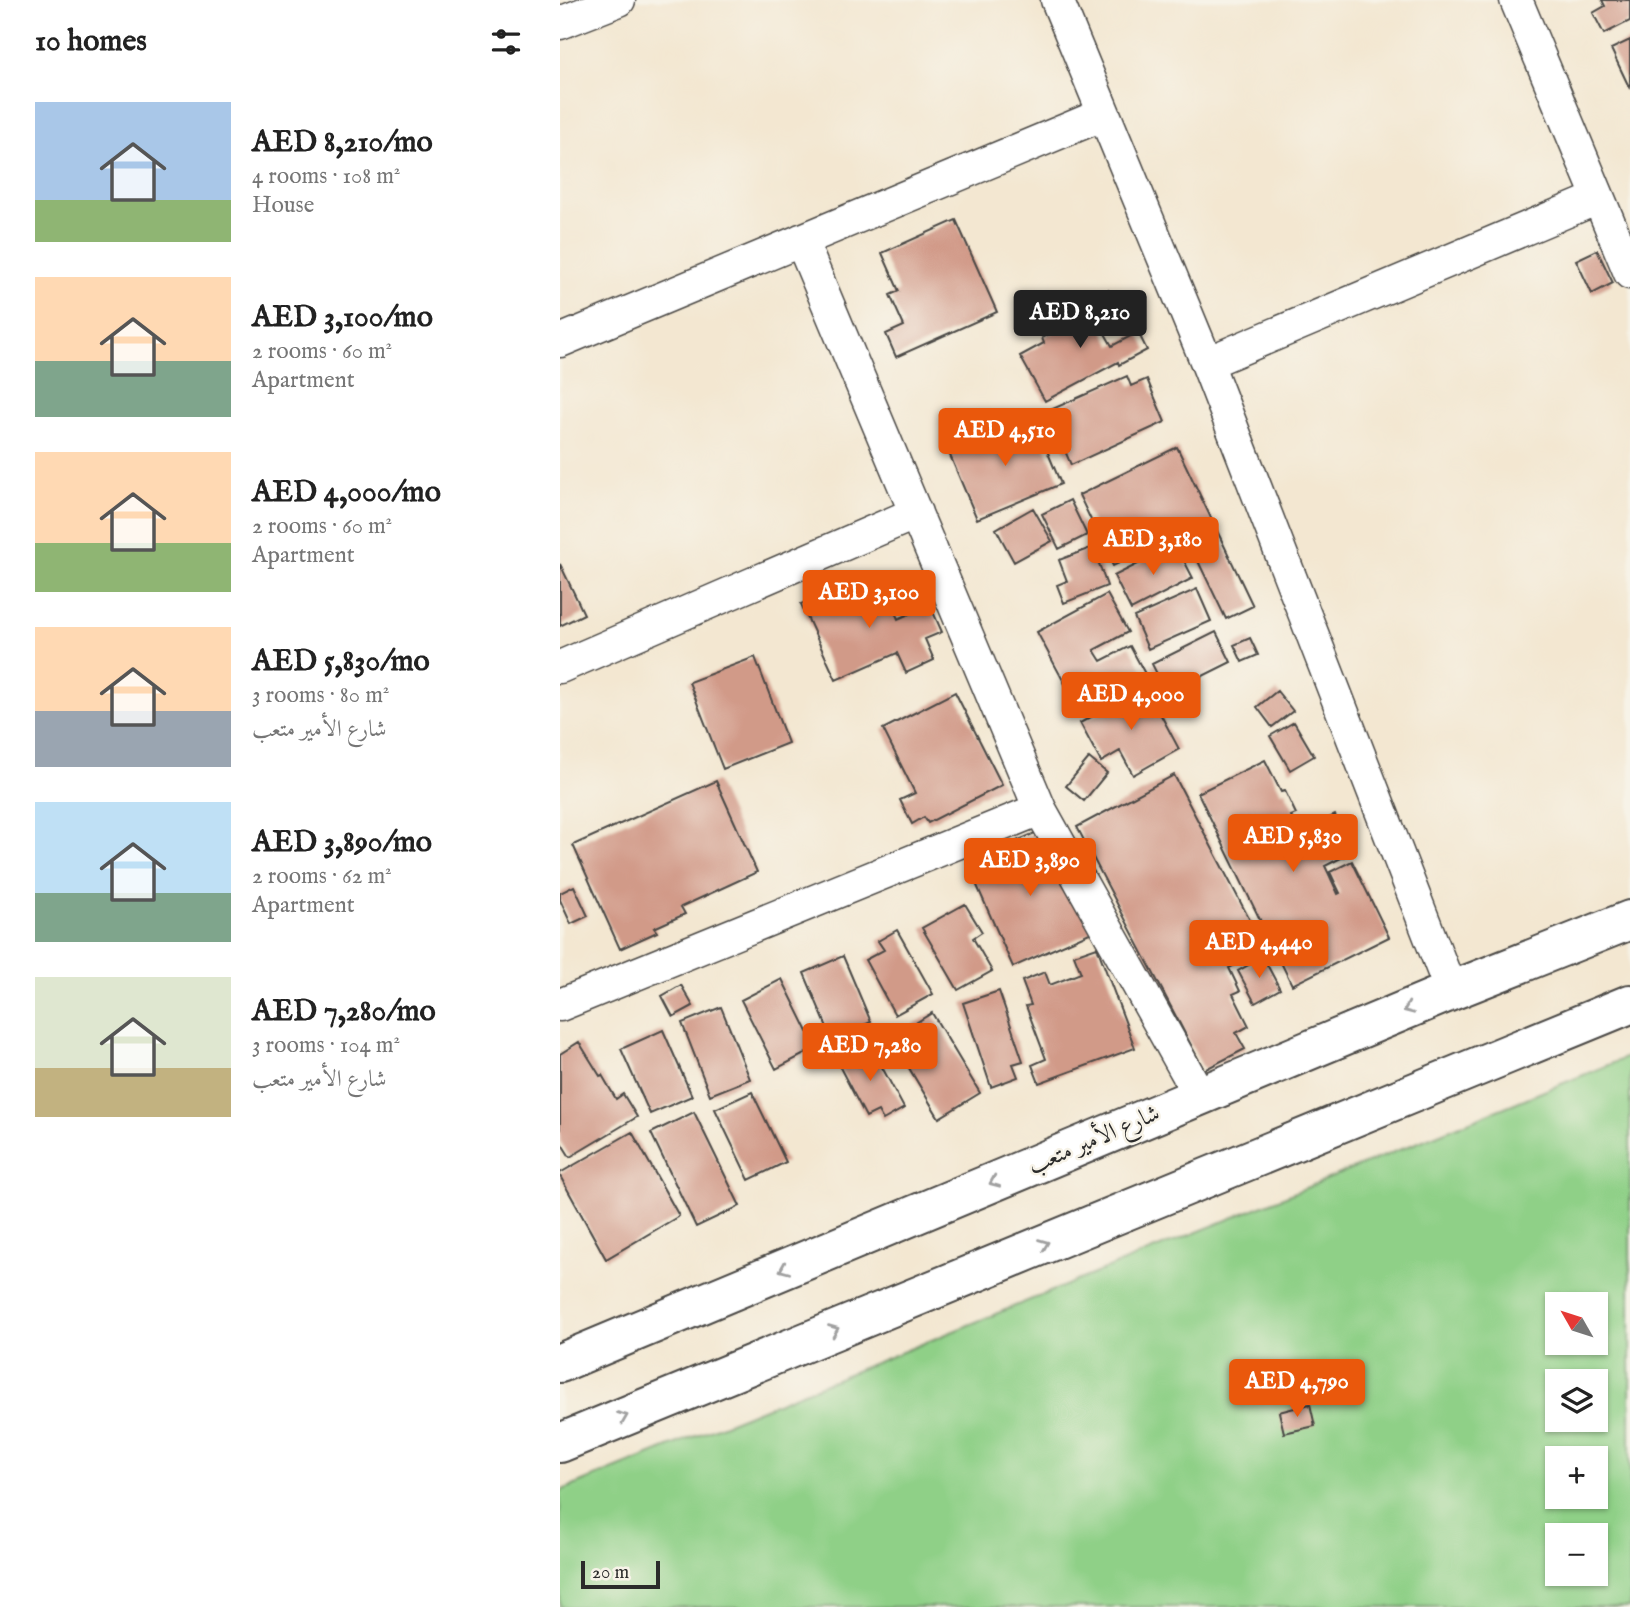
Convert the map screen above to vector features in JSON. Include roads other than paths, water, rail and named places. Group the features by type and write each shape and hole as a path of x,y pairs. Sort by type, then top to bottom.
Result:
{"main road":[{"name":"شارع الأمير متعب","path":"560,1363 1451,991 1630,920"},
{"path":"1451,991 1630,939"},
{"path":"1264,1154 1508,1036 1630,981"},
{"path":"560,1443 1630,1004"}],"street":[{"path":"560,23 619,0"},
{"path":"1057,0 1207,363 1451,991"},
{"path":"1516,0 1630,273"},
{"path":"560,341 1104,114"},
{"path":"1207,363 1598,198"},
{"path":"801,240 1040,810 1200,1096"},
{"path":"560,667 916,513"},
{"path":"560,1005 1040,810"}]}
